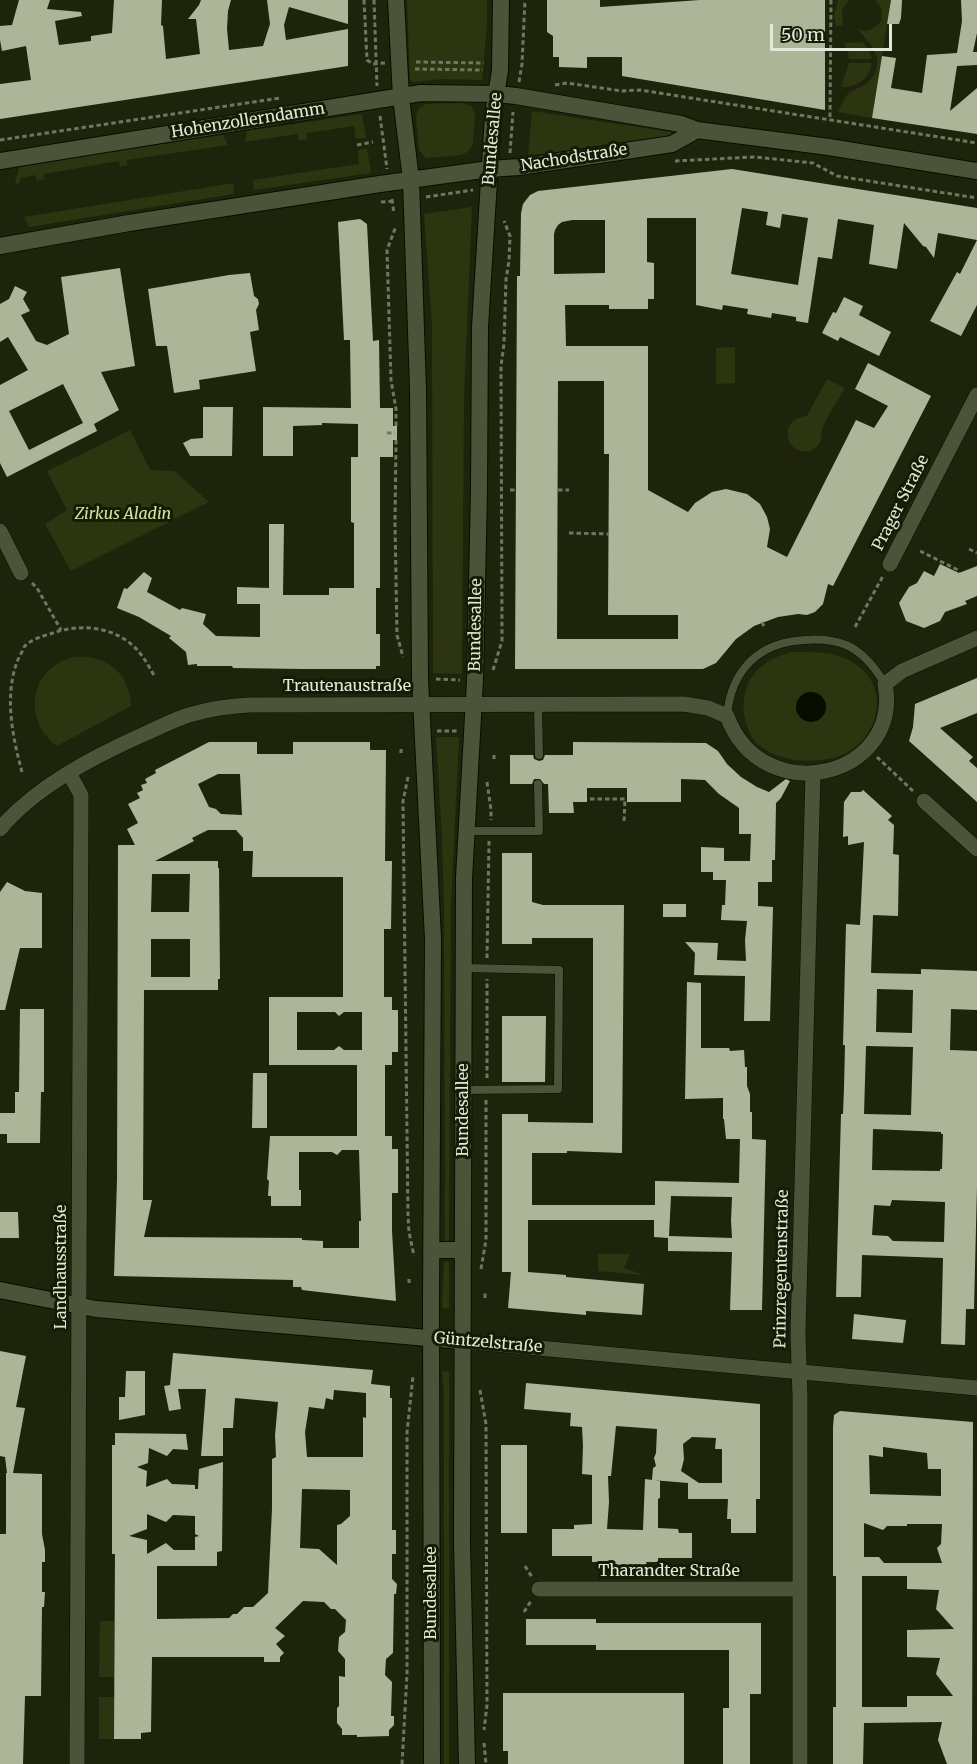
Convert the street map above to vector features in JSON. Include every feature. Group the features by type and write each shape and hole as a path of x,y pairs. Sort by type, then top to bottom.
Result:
{"main road":[{"name":"Bundesallee","path":"396,0 400,97 411,180 418,390 422,705 433,939 431,1762"},
{"name":"Bundesallee","path":"466,1760 462,1543 462,1341 466,831 474,705 480,327 493,115 501,70 501,0"},
{"name":"Hohenzollerndamm","path":"0,161 421,93 497,94"},
{"path":"497,94 681,124 698,130 829,147 977,171"},
{"name":"Nachodstraße","path":"411,180 519,167 672,144 698,130"},
{"path":"0,246 118,225 411,180"},
{"path":"431,1250 463,1250"},
{"name":"Güntzelstraße","path":"0,1290 96,1309 462,1341"}],"street":[{"name":"Prager Straße","path":"890,564 977,395"},
{"path":"0,531 21,573"},
{"path":"727,716 738,740 759,760 775,768 794,773 813,774 829,771 856,757 878,732 886,715 888,696 885,684 902,671 977,638"},
{"name":"Trautenaustraße","path":"0,829 10,816 35,795 118,745 175,720 228,706 269,704 684,704 708,708 727,716"},
{"name":"Landhausstraße","path":"69,773 81,795 77,1764"},
{"name":"Prinzregentenstraße","path":"800,1764 798,1333 813,774"},
{"path":"924,801 977,849"},
{"name":"Güntzelstraße","path":"462,1341 977,1388"},
{"name":"Tharandter Straße","path":"539,1589 800,1589"}],"lane":[{"path":"727,716 728,703 738,676 753,657 779,643 812,640 833,641 847,646 866,659 885,684"},
{"path":"538,705 539,755"},
{"path":"466,831 539,831 538,784"},
{"path":"463,1090 558,1089 559,982 559,970 464,968"}],"path":[{"path":"364,0 367,60 374,62 374,0"},
{"path":"522,64 525,0"},
{"path":"830,117 831,0"},
{"path":"409,62 485,63"},
{"path":"410,69 484,70"},
{"path":"556,85 567,83 622,92 640,90 977,143"},
{"path":"0,140 280,98"},
{"path":"380,111 387,171"},
{"path":"510,159 513,111"},
{"path":"357,145 373,142"},
{"path":"732,157 813,163 837,176 977,198"},
{"path":"423,198 473,190"},
{"path":"491,675 502,641 501,366 510,236 501,215"},
{"path":"395,219 396,226 387,250 391,380 396,409 396,426"},
{"path":"387,433 396,433"},
{"path":"396,440 394,524 397,635 403,664"},
{"path":"510,490 516,490"},
{"path":"558,490 569,490"},
{"path":"569,533 609,534"},
{"path":"969,549 977,553"},
{"path":"920,551 958,570 959,573"},
{"name":"Prager Straße","path":"855,627 890,564"},
{"path":"37,588 61,630"},
{"path":"762,622 765,629"},
{"path":"22,772 15,746 12,696 14,668 24,647 38,638 61,630 80,627 96,628 130,643 145,659 155,677"},
{"path":"434,679 462,680"},
{"path":"436,731 459,731"},
{"path":"867,747 924,801"},
{"path":"480,1271 486,1240 487,969 491,810 487,773"},
{"path":"408,774 404,801 409,1232 414,1264"},
{"path":"590,799 625,799 624,823"},
{"path":"480,1289 480,1298"},
{"path":"485,1292 485,1298"},
{"path":"402,1764 406,1674 408,1431 414,1367"},
{"path":"479,1383 486,1424 488,1705 484,1731"},
{"path":"484,1742 486,1764"}],"green space":[{"path":"407,0 487,0 482,80 442,79 414,82 410,80"},
{"path":"838,0 849,0 842,10 843,25 836,27 834,15"},
{"path":"876,0 891,0 872,118 838,112 847,95 868,82 877,68 876,54 857,29 864,31 870,29 881,21 882,9"},
{"path":"862,42 868,48 872,59 849,59 844,43"},
{"path":"849,63 872,63 865,78 852,86 841,87"},
{"path":"464,103 471,106 475,114 473,144 469,151 461,155 426,158 419,150 416,117 418,109 426,104"},
{"path":"532,111 672,134 666,137 528,156"},
{"path":"362,114 366,138 356,139 354,126 307,133 307,139 299,141 297,134 245,142 247,131"},
{"path":"223,135 228,145 127,160 127,165 120,167 119,161 44,174 44,179 37,181 35,175 20,178 20,183 15,184 19,167"},
{"path":"367,148 371,173 254,190 253,180 359,164 358,150"},
{"path":"234,183 233,194 29,227 24,217"},
{"path":"472,207 464,397 462,674 433,673 432,324 424,214"},
{"path":"735,347 735,383 716,384 716,348"},
{"path":"827,379 845,388 822,429 820,443 810,451 801,451 790,443 788,429 797,418 807,416"},
{"name":"Zirkus Aladin","path":"130,430 150,470 174,471 209,502 71,571 45,524 67,510 47,471"},
{"path":"793,652 827,653 843,657 858,666 869,677 875,690 877,704 875,718 869,732 848,752 824,760 795,760 767,751 751,735 744,709 747,686 760,668 769,661"},
{"path":"75,657 97,659 115,668 126,684 131,706 57,746 38,722 35,708 36,695 40,682 48,671 60,662"},
{"path":"436,737 459,737 451,905 449,1240 447,1242 445,1240 444,905"},
{"path":"598,1254 630,1254 624,1268 644,1275 598,1271"},
{"path":"447,1261 449,1263 449,1309 442,1308 444,1263"},
{"path":"442,1371 449,1372 449,1764 444,1764 444,1394"},
{"path":"100,1621 114,1621 114,1677 99,1677"},
{"path":"99,1697 114,1697 114,1739 99,1739"}],"shaded area":[{"path":"811,692 817,693 825,701 825,713 817,721 811,722 805,721 797,713 796,707 797,701 805,693"}],"building":[{"path":"19,0 50,0 47,9 81,12 82,16 55,21 59,45 91,41 91,36 112,33 114,0 162,0 161,25 163,26 166,59 200,54 196,19 188,19 201,0 231,0 227,29 229,50 263,46 270,24 267,0 348,0 348,24 289,7 284,25 286,40 348,29 348,66 0,119 0,84 31,80 26,46 2,51 0,40 0,26 12,25"},
{"path":"547,0 600,0 600,7 700,0 825,0 825,110 622,76 622,57 587,57 587,68 559,67 559,57 553,57 553,36 547,32"},
{"path":"891,0 902,0 899,24 887,24"},
{"path":"961,0 977,0 977,33 973,52 977,52 977,65 957,66 950,111 977,88 977,134 872,118 882,56 896,58 891,88 922,93 927,55 957,53 962,21"},
{"path":"732,169 977,208 977,240 938,233 934,258 904,223 897,269 869,264 874,225 838,219 832,259 818,257 808,323 796,321 796,317 772,313 771,318 747,314 748,309 723,305 722,310 696,305 696,218 647,218 647,262 654,263 654,299 648,299 648,309 609,309 609,305 565,305 566,346 648,346 648,490 688,512 695,503 712,492 726,489 747,494 760,504 767,517 770,529 767,547 787,557 856,420 874,428 888,406 855,389 868,363 931,396 833,586 828,584 823,604 815,612 807,615 778,617 754,626 736,639 716,663 703,669 515,669 517,276 520,276 523,204 530,195 538,191","holes":["742,208 768,212 766,225 780,228 782,214 808,218 798,285 731,274","605,220 605,273 554,274 555,230 562,222","558,381 604,381 604,454 609,454 608,615 678,615 678,639 557,639"]},
{"path":"360,219 367,224 373,341 379,340 380,408 393,408 393,426 397,426 397,440 393,440 393,457 380,457 380,588 376,588 376,634 380,634 380,666 376,666 376,669 303,669 188,665 186,652 169,638 171,636 139,617 117,608 124,588 127,589 144,572 152,578 147,592 180,610 182,608 206,614 203,624 216,636 260,637 260,604 237,604 237,587 269,588 269,524 284,524 283,595 329,595 329,588 354,588 351,457 358,457 358,424 322,423 322,425 293,426 293,456 263,456 263,407 351,408 350,340 344,340 338,222"},
{"path":"977,240 977,305 961,336 930,321 957,272 960,274"},
{"path":"120,268 135,366 101,372 119,410 94,424 97,431 7,477 0,463 0,385 28,370 8,337 0,342 0,304 9,299 15,286 27,292 23,299 30,311 21,315 36,341 47,345 69,334 61,277","holes":["63,384 83,423 29,450 9,411"]},
{"path":"250,273 254,296 258,299 259,304 256,310 259,330 250,332 256,371 199,380 200,389 174,393 167,346 156,346 148,289"},
{"path":"844,297 863,306 859,315 891,332 879,356 840,337 838,341 822,333"},
{"path":"203,407 233,407 232,456 190,456 183,443 191,439 203,438"},
{"path":"940,564 959,573 977,566 977,596 965,601 967,604 945,612 940,621 924,628 906,621 899,603 909,587 917,583 924,571 934,576"},
{"path":"977,678 977,713 940,728 973,757 969,761 977,768 977,802 909,741 915,704"},
{"path":"209,742 257,742 257,754 293,754 293,742 370,742 370,750 386,750 385,861 392,861 391,929 384,929 384,997 392,997 392,1010 398,1010 398,1052 392,1052 392,1065 385,1065 385,1136 392,1136 392,1149 398,1149 398,1193 392,1193 396,1301 302,1290 301,1287 293,1287 293,1280 114,1276 117,1180 118,845 135,845 127,829 138,823 128,804 140,798 137,793 143,790 141,785 147,783 145,779 156,773 155,770","holes":["218,774 240,774 242,815 221,814 209,807 198,784","208,830 236,830 243,838 243,851 253,851 252,877 343,877 343,997 269,997 269,1065 357,1065 357,1136 270,1136 267,1179 271,1206 301,1206 299,1152 332,1152 337,1155 342,1150 359,1150 361,1221 359,1221 359,1248 323,1248 323,1241 302,1240 302,1238 144,1237 152,1200 143,1200 144,990 218,990 218,979 220,979 218,861 155,861 194,841 192,838","152,874 190,874 189,912 151,912","151,939 190,939 190,977 151,977","297,1012 335,1012 339,1016 344,1012 362,1012 362,1050 344,1050 339,1046 334,1050 297,1050"]},
{"path":"573,742 706,743 718,751 727,764 741,777 757,787 769,792 786,779 790,781 776,803 775,860 772,860 772,882 758,882 758,906 773,907 770,1021 744,1021 745,976 694,975 695,953 685,942 718,943 717,960 746,961 747,921 721,920 722,905 725,905 726,880 713,880 713,872 701,872 701,847 724,848 724,861 750,861 751,834 739,834 739,808 719,794 705,780 681,779 681,802 627,802 627,788 587,788 587,802 573,802 574,813 549,813 548,784 544,784 540,779 534,779 532,784 510,784 510,755 533,755 534,759 539,761 543,760 545,755 573,755"},
{"path":"863,790 892,816 888,820 894,825 893,854 899,855 898,916 873,915 871,973 921,974 921,969 977,971 977,1010 951,1009 950,1050 977,1051 974,1309 966,1309 965,1345 941,1344 943,1258 862,1255 861,1297 836,1297 841,1114 843,1114 844,1088 846,924 860,925 864,842 848,845 848,836 843,837 844,802 851,792","holes":["877,989 913,990 912,1033 876,1032","866,1046 913,1047 911,1115 864,1114","873,1129 941,1132 943,1134 942,1169 940,1171 872,1170","892,1200 945,1202 944,1242 893,1241 888,1236 872,1235 874,1205 890,1206"]},
{"path":"502,853 532,853 532,902 543,905 624,905 622,1153 567,1151 567,1153 532,1153 532,1205 655,1205 655,1181 739,1183 740,1139 726,1139 723,1098 685,1099 687,982 701,983 701,1048 744,1050 750,1112 752,1112 752,1139 766,1140 762,1310 730,1310 732,1252 668,1251 668,1238 654,1237 654,1220 528,1220 528,1272 644,1284 642,1315 586,1311 586,1315 508,1308 511,1272 502,1272 502,1114 528,1114 528,1122 593,1123 593,938 532,938 532,944 502,944","holes":["671,1196 732,1197 732,1238 669,1236"]},
{"path":"7,882 25,891 42,893 42,948 20,948 5,1010 0,1010 0,892"},
{"path":"663,904 686,904 686,917 663,917"},
{"path":"20,1009 44,1009 44,1092 41,1092 40,1143 7,1143 7,1134 0,1134 0,1113 15,1113 15,1092 19,1092"},
{"path":"502,1016 546,1016 545,1082 502,1082"},
{"path":"253,1073 267,1073 267,1128 252,1128"},
{"path":"0,1212 18,1212 19,1238 0,1238"},
{"path":"854,1314 906,1320 903,1343 852,1339"},
{"path":"0,1351 26,1356 16,1407 25,1408 13,1473 42,1474 42,1534 45,1562 42,1562 42,1592 45,1592 44,1607 42,1607 41,1696 25,1696 23,1764 0,1764 0,1534 6,1534 7,1473 5,1457 0,1456"},
{"path":"173,1353 373,1370 371,1384 390,1386 390,1398 392,1398 392,1530 396,1530 396,1554 392,1554 392,1579 397,1584 396,1594 394,1594 393,1653 386,1659 385,1675 392,1682 391,1716 394,1716 394,1725 389,1730 389,1736 342,1735 342,1729 337,1723 337,1708 339,1706 339,1676 345,1677 345,1659 338,1651 339,1637 345,1632 346,1620 324,1602 303,1601 275,1628 285,1636 276,1644 284,1653 280,1657 280,1662 264,1662 264,1657 152,1657 151,1732 141,1733 141,1739 114,1739 115,1554 112,1554 112,1445 115,1445 115,1433 186,1434 188,1450 173,1449 167,1456 149,1448 148,1463 137,1467 147,1471 146,1487 167,1479 172,1484 195,1485 195,1489 198,1489 199,1469 223,1462 222,1551 217,1552 217,1566 157,1566 157,1619 229,1618 244,1607 253,1607 268,1593 272,1459 276,1457 278,1402 235,1398 233,1428 223,1428 223,1456 201,1456 206,1389 178,1389 181,1409 169,1411 164,1386 170,1385","holes":["334,1390 366,1393 366,1418 363,1417 363,1457 307,1457 305,1432 309,1407 324,1409 326,1398 333,1400","302,1489 350,1490 350,1516 337,1525 337,1565 319,1549 300,1548","147,1514 166,1522 173,1515 195,1516 195,1534 199,1536 195,1537 195,1550 174,1550 166,1543 147,1554 147,1540 129,1536 147,1529"]},
{"path":"126,1371 145,1371 145,1415 119,1420 119,1397 125,1397"},
{"path":"526,1383 760,1404 760,1499 756,1499 756,1533 731,1533 731,1519 727,1519 728,1499 688,1499 688,1483 653,1480 660,1481 658,1528 678,1529 679,1533 692,1533 692,1558 658,1558 658,1562 646,1562 647,1565 604,1565 604,1562 592,1562 592,1556 552,1556 552,1529 574,1529 574,1525 592,1524 592,1475 582,1474 582,1427 570,1426 571,1413 524,1409","holes":["616,1426 657,1429 654,1458 656,1466 653,1468 652,1480 645,1479 643,1530 607,1529 608,1476 611,1476","692,1437 716,1438 715,1449 722,1449 722,1483 699,1483 681,1471 684,1459 683,1444"]},
{"path":"840,1411 973,1422 972,1764 947,1764 938,1740 942,1722 864,1723 863,1764 833,1764 833,1707 836,1707 836,1576 833,1576 834,1415","holes":["883,1447 927,1453 928,1469 941,1469 941,1496 870,1494 869,1455 883,1457","864,1523 883,1530 887,1526 942,1524 941,1544 937,1548 942,1563 884,1563 879,1557 864,1557","862,1576 907,1576 907,1589 939,1590 936,1609 954,1629 907,1630 907,1657 940,1658 936,1674 953,1696 907,1696 907,1707 862,1707"]},
{"path":"501,1445 527,1445 527,1533 501,1533"},
{"path":"526,1619 596,1619 596,1623 761,1623 761,1694 750,1694 750,1764 723,1764 723,1708 729,1708 729,1650 596,1650 596,1645 526,1645"},
{"path":"503,1693 684,1693 684,1764 508,1764 508,1751 503,1751"}]}
